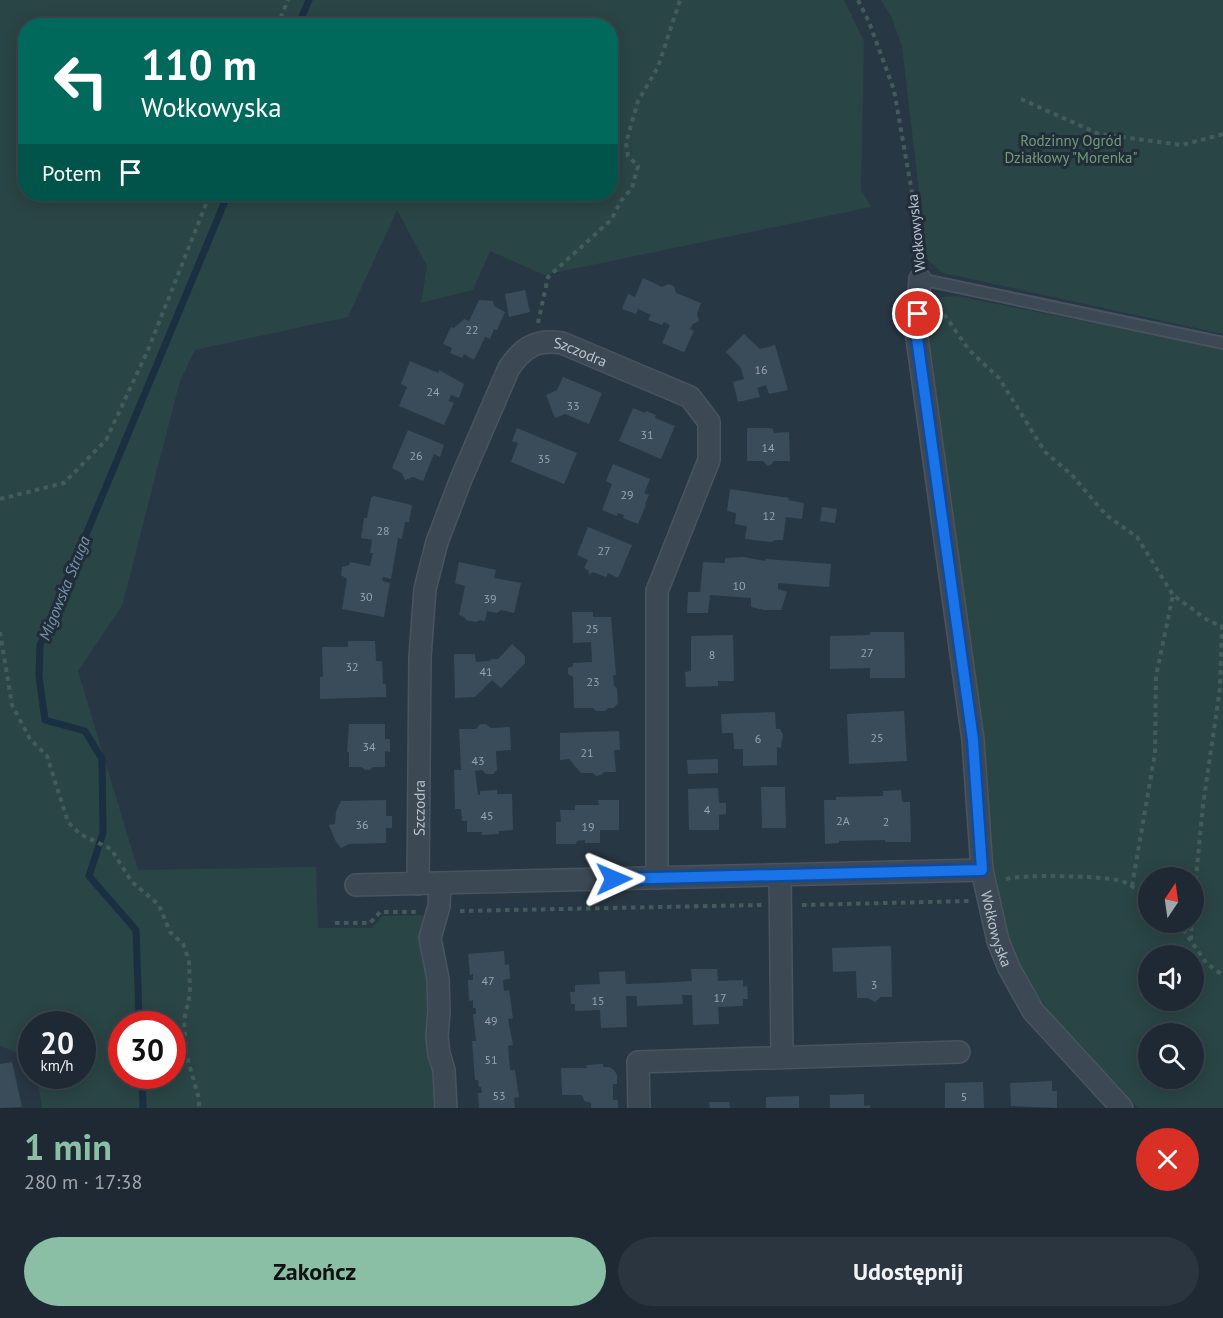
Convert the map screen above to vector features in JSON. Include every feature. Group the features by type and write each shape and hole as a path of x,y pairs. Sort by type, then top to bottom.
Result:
{"street":[{"name":"Wołkowyska","path":"920,279 916,331 973,740 986,886 998,941 1009,968 1034,1011 1122,1108"},
{"name":"Szczodra","path":"418,884 421,636 425,590 430,566 461,479 508,368 516,356 539,342 562,343 690,397 709,422 709,460 657,591 657,878"},
{"path":"356,885 780,875 986,886"},
{"path":"780,875 782,1057"},
{"path":"440,883 438,911 430,938 438,979 437,1037 444,1070 446,1108"},
{"path":"639,1108 638,1062 959,1052"}],"lane":[{"path":"920,279 1223,343"}],"path":[{"path":"280,18 288,0"},
{"path":"539,342 538,327 548,277 610,220 632,188 638,166 628,156 626,143 638,102 657,67 680,0"},
{"name":"Wołkowyska","path":"858,0 869,22 894,90 914,204 920,279"},
{"path":"1021,99 1099,134 1182,145 1223,134"},
{"path":"0,499 64,483 106,440 148,350 207,201"},
{"path":"920,279 969,350 999,378 1045,452 1071,474 1106,515 1137,537 1173,595 1210,622 1223,625 1220,688 1203,805 1197,867"},
{"path":"1132,886 1155,753 1156,676 1173,595"},
{"path":"0,632 12,705 30,739 47,756 68,822 80,834 111,849 132,882 159,905 170,932 183,944 189,960 190,994 184,1020 186,1053 199,1099 199,1108"},
{"path":"335,923 369,923 380,912 780,905 986,886 1009,878 1058,876 1118,880 1138,891"},
{"path":"1186,933 1207,964 1223,975"},
{"path":"1191,933 1191,941"}],"green space":[{"path":"0,0 844,0 864,41 861,190 871,207 544,275 490,251 473,290 421,303 427,266 397,210 348,317 195,350 180,381 122,606 78,671 138,870 316,867 318,928 372,928 382,916 427,915 421,935 428,973 430,1002 427,1036 435,1075 436,1108 42,1108 39,1089 96,1089 96,1011 18,1011 18,1053 0,1046"},
{"name":"Rodzinny Ogród Działkowy \"Morenka\"","path":"881,0 1223,0 1223,334 943,273 927,259 902,47 892,18"},
{"path":"957,296 1223,349 1223,1108 1138,1108 1052,1015 1029,984 1011,946 988,864 982,739 927,322 928,306 941,297"}],"building":[{"path":"643,278 662,287 668,284 674,286 676,293 701,303 697,314 699,321 690,329 694,331 684,352 662,343 670,325 648,320 651,315 638,309 636,314 622,309 628,294 635,297"},
{"path":"525,290 530,312 509,317 505,294"},
{"path":"479,300 493,301 494,306 505,312 490,339 485,337 474,360 464,354 462,358 450,353 452,348 443,344 451,327 454,328 464,319 469,321"},
{"path":"744,334 760,349 775,345 788,390 769,394 766,385 757,388 760,397 738,402 733,382 744,379 741,368 726,352"},
{"path":"410,361 438,373 439,370 464,384 459,398 451,395 449,401 454,403 444,425 399,406 407,387 401,384"},
{"path":"563,377 602,393 589,424 565,414 555,418 546,395 557,390"},
{"path":"633,408 656,415 655,418 675,426 661,459 619,441"},
{"path":"517,428 577,453 564,484 511,462 518,443 512,441"},
{"path":"747,428 769,428 773,429 774,433 789,432 790,461 774,461 768,466 763,461 747,461"},
{"path":"408,430 444,445 440,457 434,454 423,481 413,477 405,480 402,473 392,468"},
{"path":"613,464 650,479 644,493 649,495 638,524 623,518 624,515 618,513 617,516 602,510 612,484 606,481"},
{"path":"730,489 789,498 788,500 804,503 802,519 786,517 783,540 771,542 745,539 747,526 735,524 736,513 727,511"},
{"path":"374,496 412,505 409,522 405,522 402,539 398,538 391,579 383,577 382,581 390,583 384,617 342,609 347,579 341,575 342,567 349,565 350,562 370,566 373,553 370,553 372,540 361,538 364,518 367,518 371,498"},
{"path":"822,507 837,509 835,523 820,521"},
{"path":"588,527 632,545 618,578 608,573 606,577 593,572 589,575 588,570 584,568 588,560 577,555"},
{"path":"744,557 765,561 766,559 831,564 829,587 778,583 778,589 787,592 781,610 751,607 751,598 710,595 708,613 687,613 688,592 700,592 703,562 725,563 725,558"},
{"path":"459,562 496,570 494,578 521,583 514,613 501,610 497,613 487,611 485,621 476,622 466,620 459,615 465,586 455,583"},
{"path":"572,612 593,612 593,617 611,617 616,675 613,675 618,703 614,708 596,711 593,708 574,708 573,677 568,674 568,668 573,666 573,663 592,662 591,642 573,643"},
{"path":"870,632 904,632 905,678 870,678 870,668 830,669 830,636 870,635"},
{"path":"733,635 734,681 718,681 718,686 686,687 685,672 691,671 691,636"},
{"path":"348,641 375,641 376,661 382,661 386,697 320,699 320,677 323,677 322,647 348,647"},
{"path":"512,644 525,656 525,663 501,688 492,680 475,697 455,698 454,654 475,654 476,662 489,661 498,659"},
{"path":"904,711 907,761 849,764 847,714"},
{"path":"775,712 776,729 780,729 783,735 781,748 777,747 777,765 743,766 743,749 734,749 733,733 722,733 721,714"},
{"path":"349,724 385,724 385,739 390,739 390,752 385,751 385,767 365,770 361,767 349,767 349,752 347,752"},
{"path":"480,724 486,724 491,728 510,727 511,750 496,751 497,770 493,774 486,774 482,770 475,771 478,795 480,791 497,790 497,794 512,794 513,830 499,831 499,834 482,835 482,832 467,832 467,821 462,821 461,809 455,809 454,770 461,770 459,729 476,729"},
{"path":"619,731 620,750 614,750 616,772 604,772 596,776 593,773 581,773 569,759 560,760 560,733"},
{"path":"718,759 718,773 688,774 687,760"},
{"path":"761,787 785,787 786,828 762,828"},
{"path":"718,788 719,803 726,803 726,814 719,815 719,830 689,830 688,789"},
{"path":"901,790 902,802 910,802 911,842 839,841 839,843 825,844 824,800 836,800 836,797 883,796 883,791"},
{"path":"386,800 386,816 392,816 392,828 386,828 386,843 349,844 341,848 329,825 335,824 336,811 341,801"},
{"path":"598,800 619,800 619,830 600,830 600,843 585,843 585,840 577,841 576,844 556,844 556,822 561,822 560,810 575,810 575,805 599,805"},
{"path":"891,946 892,997 881,997 875,1002 868,998 857,998 856,971 833,972 832,948"},
{"path":"504,951 505,965 509,964 510,979 503,980 504,991 509,990 513,1018 508,1019 513,1045 508,1046 510,1070 515,1070 519,1097 514,1098 515,1108 479,1108 478,1093 482,1093 478,1080 475,1080 472,1041 476,1041 473,1014 476,1014 476,1008 473,1008 473,1000 469,1001 468,980 473,980 473,974 470,975 468,954"},
{"path":"691,969 717,969 718,981 743,980 743,987 747,986 748,999 743,999 743,1006 718,1007 719,1024 693,1025 692,995 682,995 683,1004 637,1006 637,996 626,996 627,1027 601,1028 600,1010 575,1011 575,1004 571,1004 570,992 575,992 575,985 600,984 599,972 625,971 626,984 658,983 692,981"},
{"path":"12,1062 22,1107 0,1108 0,1064"},
{"path":"603,1064 603,1067 609,1067 617,1075 617,1084 613,1084 613,1100 618,1100 618,1108 591,1108 591,1103 584,1101 582,1095 562,1095 561,1068 587,1068 586,1065"},
{"path":"1052,1081 1052,1091 1057,1091 1057,1108 1011,1106 1010,1083"},
{"path":"983,1082 984,1108 945,1108 945,1083"},
{"path":"864,1094 864,1106 870,1105 870,1108 830,1108 830,1095"},
{"path":"799,1096 799,1108 766,1108 766,1097"},
{"path":"709,1102 729,1102 730,1108 710,1108"}],"waterway":[{"name":"Migowska Struga","path":"301,18 309,0"},
{"name":"Migowska Struga","path":"139,1011 136,930 89,876 103,833 102,759 85,731 45,720 39,676 40,645 225,201"},
{"name":"Migowska Struga","path":"142,1089 143,1108"}],"route":[{"path":"614,879 982,870 973,740 916,331 918,314"}]}
